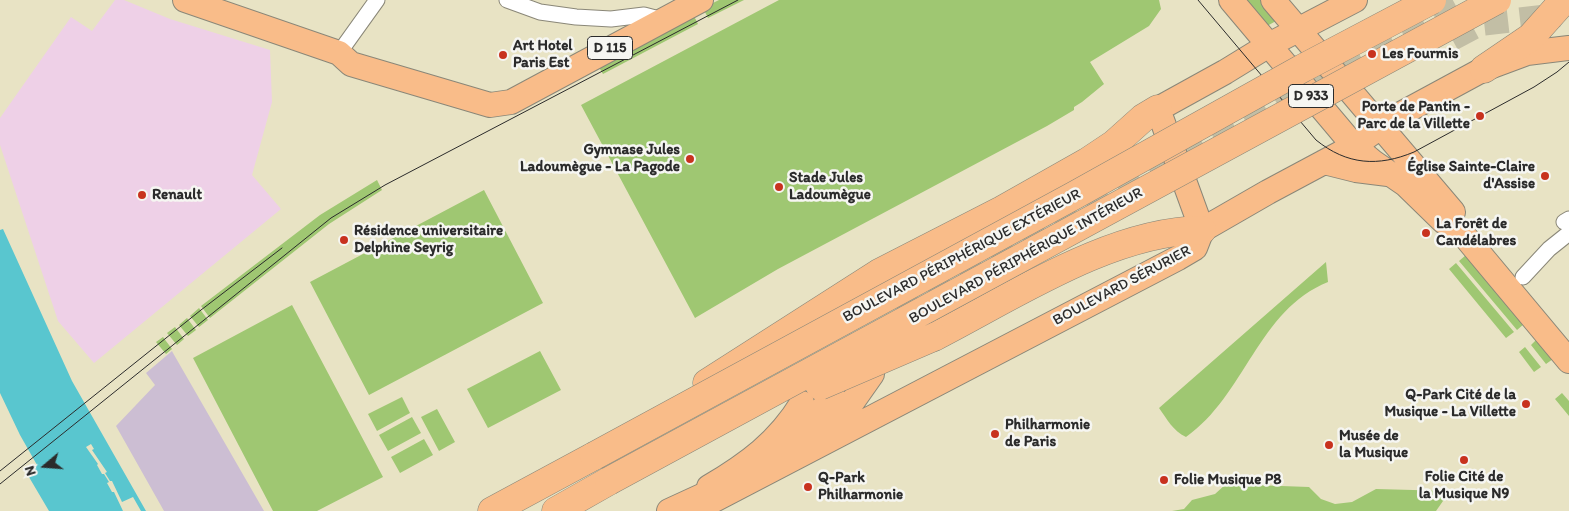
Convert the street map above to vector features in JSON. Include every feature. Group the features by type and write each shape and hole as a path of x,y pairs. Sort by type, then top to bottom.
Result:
{"highway":[{"name":"BOULEVARD PÉRIPHÉRIQUE EXTÉRIEUR","path":"492,511 1075,195 1303,68 1432,0"},
{"name":"BOULEVARD PÉRIPHÉRIQUE INTÉRIEUR","path":"556,511 1497,0"},
{"path":"1484,69 1531,37 1564,0"},
{"path":"658,421 709,381 879,273 1002,210 1087,162 1114,144 1158,108"},
{"path":"677,445 934,337 1049,276 1093,255 1132,242 1183,230 1202,230"}],"main road":[{"name":"D 115","path":"185,0 339,53 354,50 492,95 507,98 520,96 701,0"},
{"name":"D 933","path":"1231,0 1354,146"},
{"name":"D 933","path":"1273,0 1380,127"},
{"path":"1151,139 1158,108 1355,0"},
{"name":"BOULEVARD SÉRURIER","path":"678,511 823,443 1178,258 1195,248 1202,230 1354,146 1380,127 1484,69 1527,53 1569,48"},
{"path":"1158,108 1202,230"},
{"path":"1380,127 1454,214 1463,234 1569,361"},
{"path":"1354,146 1405,184 1443,221 1463,234"},
{"path":"1324,162 1356,170 1392,175"},
{"path":"823,443 872,374"},
{"path":"678,511 774,457 806,428 834,396"},
{"path":"678,511 760,452 786,427 802,403"}],"street":[{"path":"339,53 377,0"},
{"path":"507,0 540,12 567,16 611,19 644,15 663,20"},
{"path":"1523,277 1567,225"}],"shaded area":[{"name":"Renault","path":"115,0 124,0 170,19 270,50 272,102 252,175 281,209 94,363 58,321 0,145 0,118 71,17 92,31"},
{"path":"172,351 264,511 164,511 116,426 155,385 146,373"}],"green space":[{"path":"719,0 744,0 708,18 703,8"},
{"name":"Stade Jules Ladoumègue","path":"779,0 1159,0 1161,9 1149,26 1090,62 1104,84 1074,107 1074,110 778,269 695,318 581,105"},
{"path":"1244,0 1263,0 1276,21 1267,26"},
{"path":"693,14 698,24 603,74 597,64"},
{"path":"377,180 382,190 329,224 210,318 201,306 320,215"},
{"path":"484,190 543,303 369,395 310,282"},
{"path":"1466,255 1524,324 1517,330 1459,261"},
{"path":"1326,262 1328,282 1304,295 1285,312 1206,420 1186,437 1177,431 1159,408"},
{"path":"1456,263 1514,332 1506,338 1449,269"},
{"path":"292,305 383,477 317,511 273,511 193,358"},
{"path":"199,308 208,320 199,327 190,316"},
{"path":"187,318 196,330 188,336 179,325"},
{"path":"175,327 184,339 177,345 167,333"},
{"path":"163,337 172,349 166,354 156,342"},
{"path":"1537,339 1553,359 1546,364 1531,345"},
{"path":"1525,347 1541,367 1534,372 1519,352"},
{"path":"540,351 561,390 488,428 467,389"},
{"path":"1562,393 1569,401 1569,416 1555,399"},
{"path":"402,397 410,413 377,431 368,414"},
{"path":"437,409 455,442 439,451 421,417"},
{"path":"412,417 421,433 388,451 379,435"},
{"path":"424,439 433,455 400,473 391,457"},
{"path":"1226,484 1309,487 1321,499 1335,504 1352,502 1376,489 1450,491 1436,511 1172,511 1184,509 1192,500 1215,494"}],"water":[{"path":"3,229 72,381 146,511 49,511 26,472 37,465 0,393 0,230"}],"pier":[{"path":"91,444 94,449 92,450 107,472 105,473 110,481 112,481 122,502 133,497 141,511 123,511 114,492 112,492 107,483 109,482 86,447"}],"tunnel":[{"path":"898,311 927,293 1466,0"},
{"path":"1452,39 1480,24 1559,15"}],"tram line":[{"path":"0,484 331,218 385,185 738,0"},
{"path":"1198,0 1316,140 1339,155 1351,159 1363,161 1388,160 1414,152 1534,87 1569,62"},
{"path":"0,471 201,310 282,248"}],"place":[{"name":"Les Fourmis","path":"1372,54"},
{"name":"Art Hotel Paris Est","path":"503,55"},
{"name":"Porte de Pantin - Parc de la Villette","path":"1480,116"},
{"name":"Gymnase Jules Ladoumègue - La Pagode","path":"690,159"},
{"name":"Église Sainte-Claire d'Assise","path":"1545,176"},
{"name":"Stade Jules Ladoumègue","path":"779,187"},
{"name":"Renault","path":"142,195"},
{"name":"La Forêt de Candélabres","path":"1426,233"},
{"name":"Résidence universitaire Delphine Seyrig","path":"344,240"},
{"name":"Q-Park Cité de la Musique - La Villette","path":"1526,404"},
{"name":"Philharmonie de Paris","path":"995,434"},
{"name":"Musée de la Musique","path":"1329,445"},
{"name":"Folie Cité de la Musique N9","path":"1464,460"},
{"name":"Folie Musique P8","path":"1164,480"},
{"name":"Q-Park Philharmonie","path":"808,487"}]}
